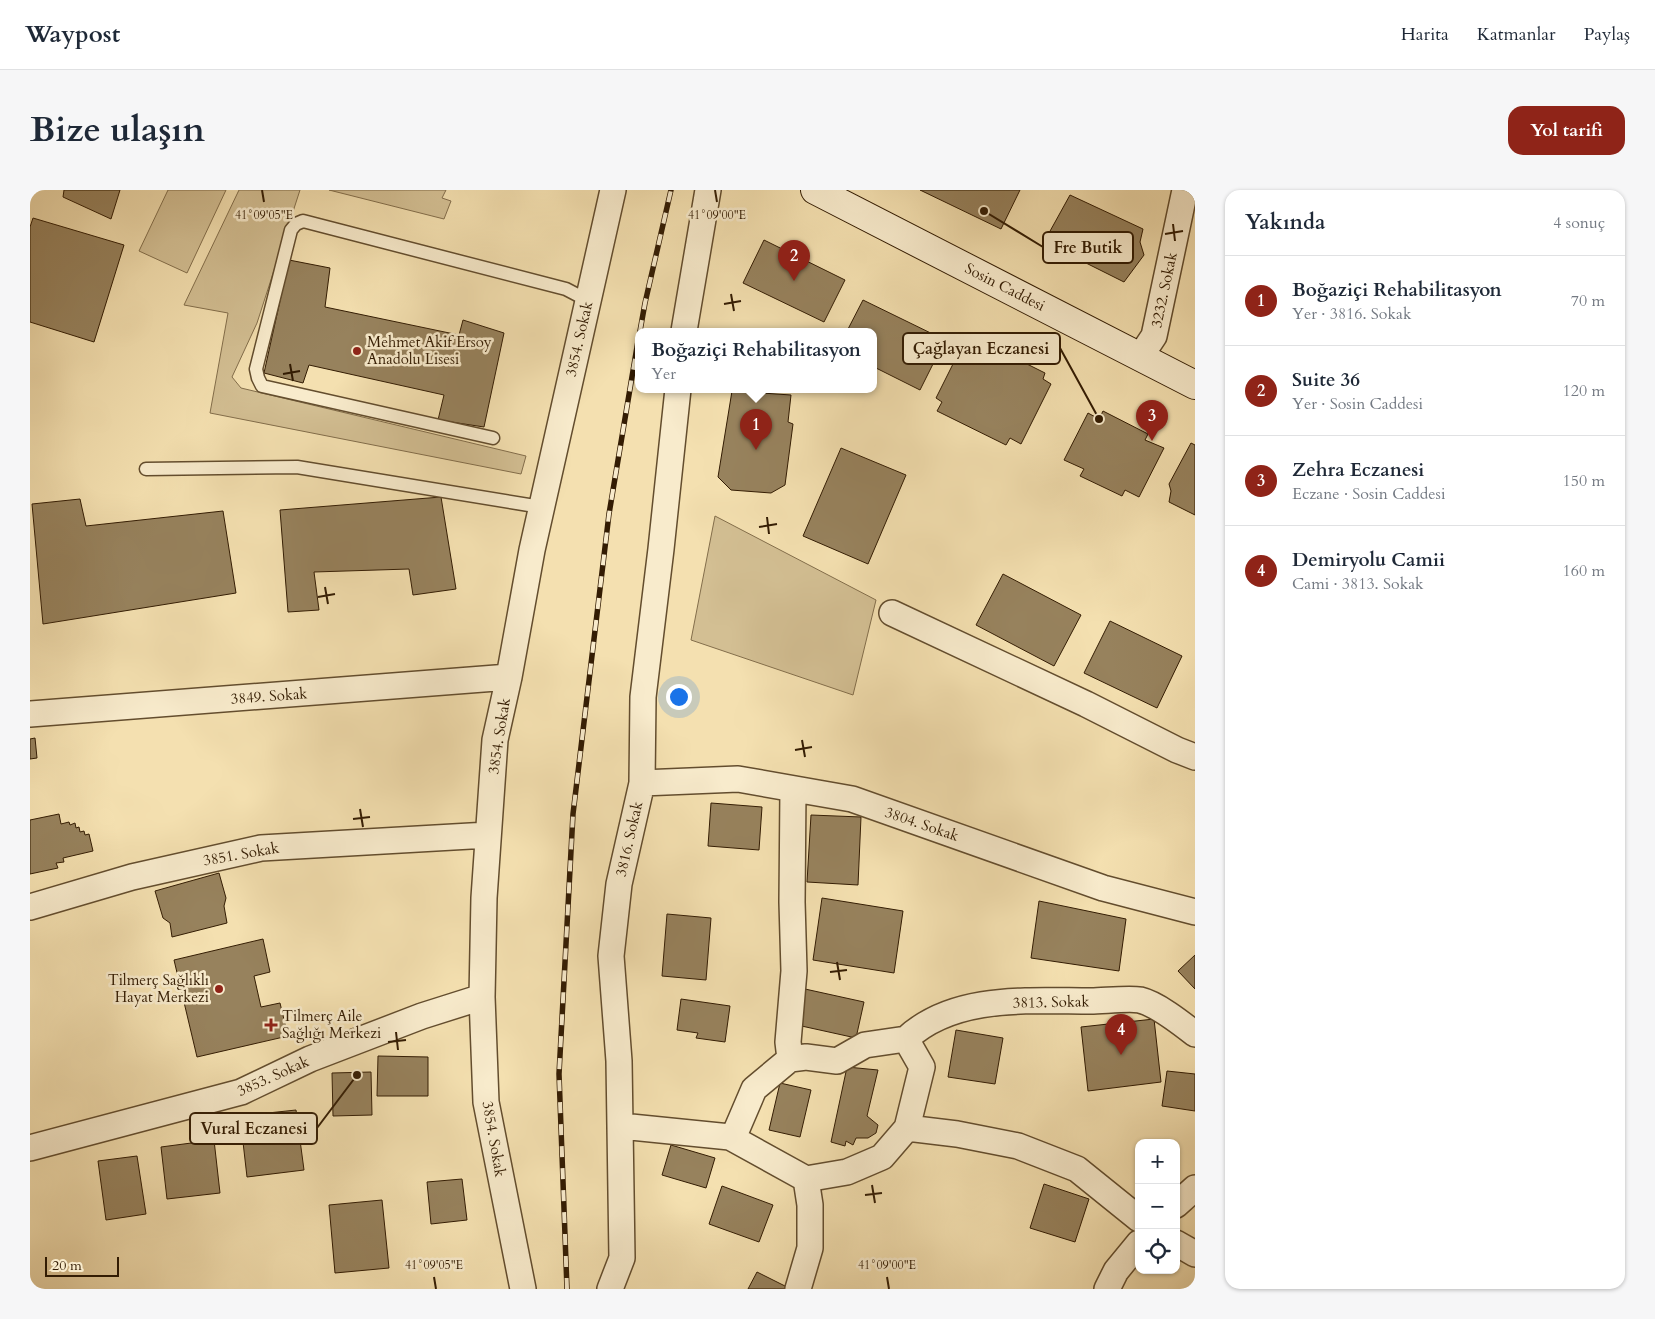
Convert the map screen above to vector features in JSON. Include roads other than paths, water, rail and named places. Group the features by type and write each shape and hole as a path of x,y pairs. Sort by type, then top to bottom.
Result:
{"street":[{"name":"3854. Sokak","path":"524,1289 486,1102 482,997 484,898 495,740 509,677 541,507 613,190"},
{"path":"685,328 708,190"},
{"name":"Sosin Caddesi","path":"815,190 1195,385"},
{"name":"3232. Sokak","path":"1140,357 1154,336 1185,190"},
{"name":"3816. Sokak","path":"610,1289 622,1258 619,1061 611,956 619,884 642,784 643,697 662,549 678,393"},
{"path":"892,613 1086,704 1178,750 1195,756"},
{"name":"3849. Sokak","path":"30,714 509,677"},
{"name":"3804. Sokak","path":"642,784 738,779 852,799 1103,888 1195,912"},
{"path":"790,1059 788,1042 794,971 792,902 793,789"},
{"name":"3851. Sokak","path":"30,907 132,877 261,848 488,835"},
{"name":"3853. Sokak","path":"30,1148 241,1092 310,1059 422,1016 482,997"},
{"name":"3813. Sokak","path":"906,1039 919,1027 948,1014 982,1004 1035,1001 1140,1000 1170,1015 1195,1034"},
{"path":"621,1126 730,1137 806,1179 848,1172 882,1157 907,1128 922,1067 906,1039 865,1045 836,1061 806,1057 790,1059 754,1089 736,1131 730,1137"},
{"path":"907,1128 958,1134 1018,1146 1077,1169 1135,1216"},
{"path":"798,1289 810,1248 810,1205 806,1179"},
{"path":"1180,1201 1195,1188"},
{"path":"1180,1245 1195,1254"},
{"path":"1107,1289 1116,1271 1135,1248"}],"lane":[{"path":"493,438 262,386 256,369 291,230 296,224 303,221 566,289 587,300"},
{"path":"146,469 297,467 541,507"}],"railway":[{"path":"641,328 671,190"},
{"path":"567,1289 559,1074 573,814 609,514 635,359"}],"place":[{"name":"Fre Butik","path":"984,211"},
{"name":"Suite 36","path":"794,281"},
{"name":"Mehmet Akif Ersoy Anadolu Lisesi","path":"357,351"},
{"name":"Çağlayan Eczanesi","path":"1099,419"},
{"name":"Zehra Eczanesi","path":"1152,441"},
{"name":"Boğaziçi Rehabilitasyon","path":"756,450"},
{"name":"Tilmerç Sağlıklı Hayat Merkezi","path":"219,989"},
{"name":"Tilmerç Aile Sağlığı Merkezi","path":"271,1025"},
{"name":"Demiryolu Camii","path":"1121,1055"},
{"name":"Vural Eczanesi","path":"357,1075"}]}
